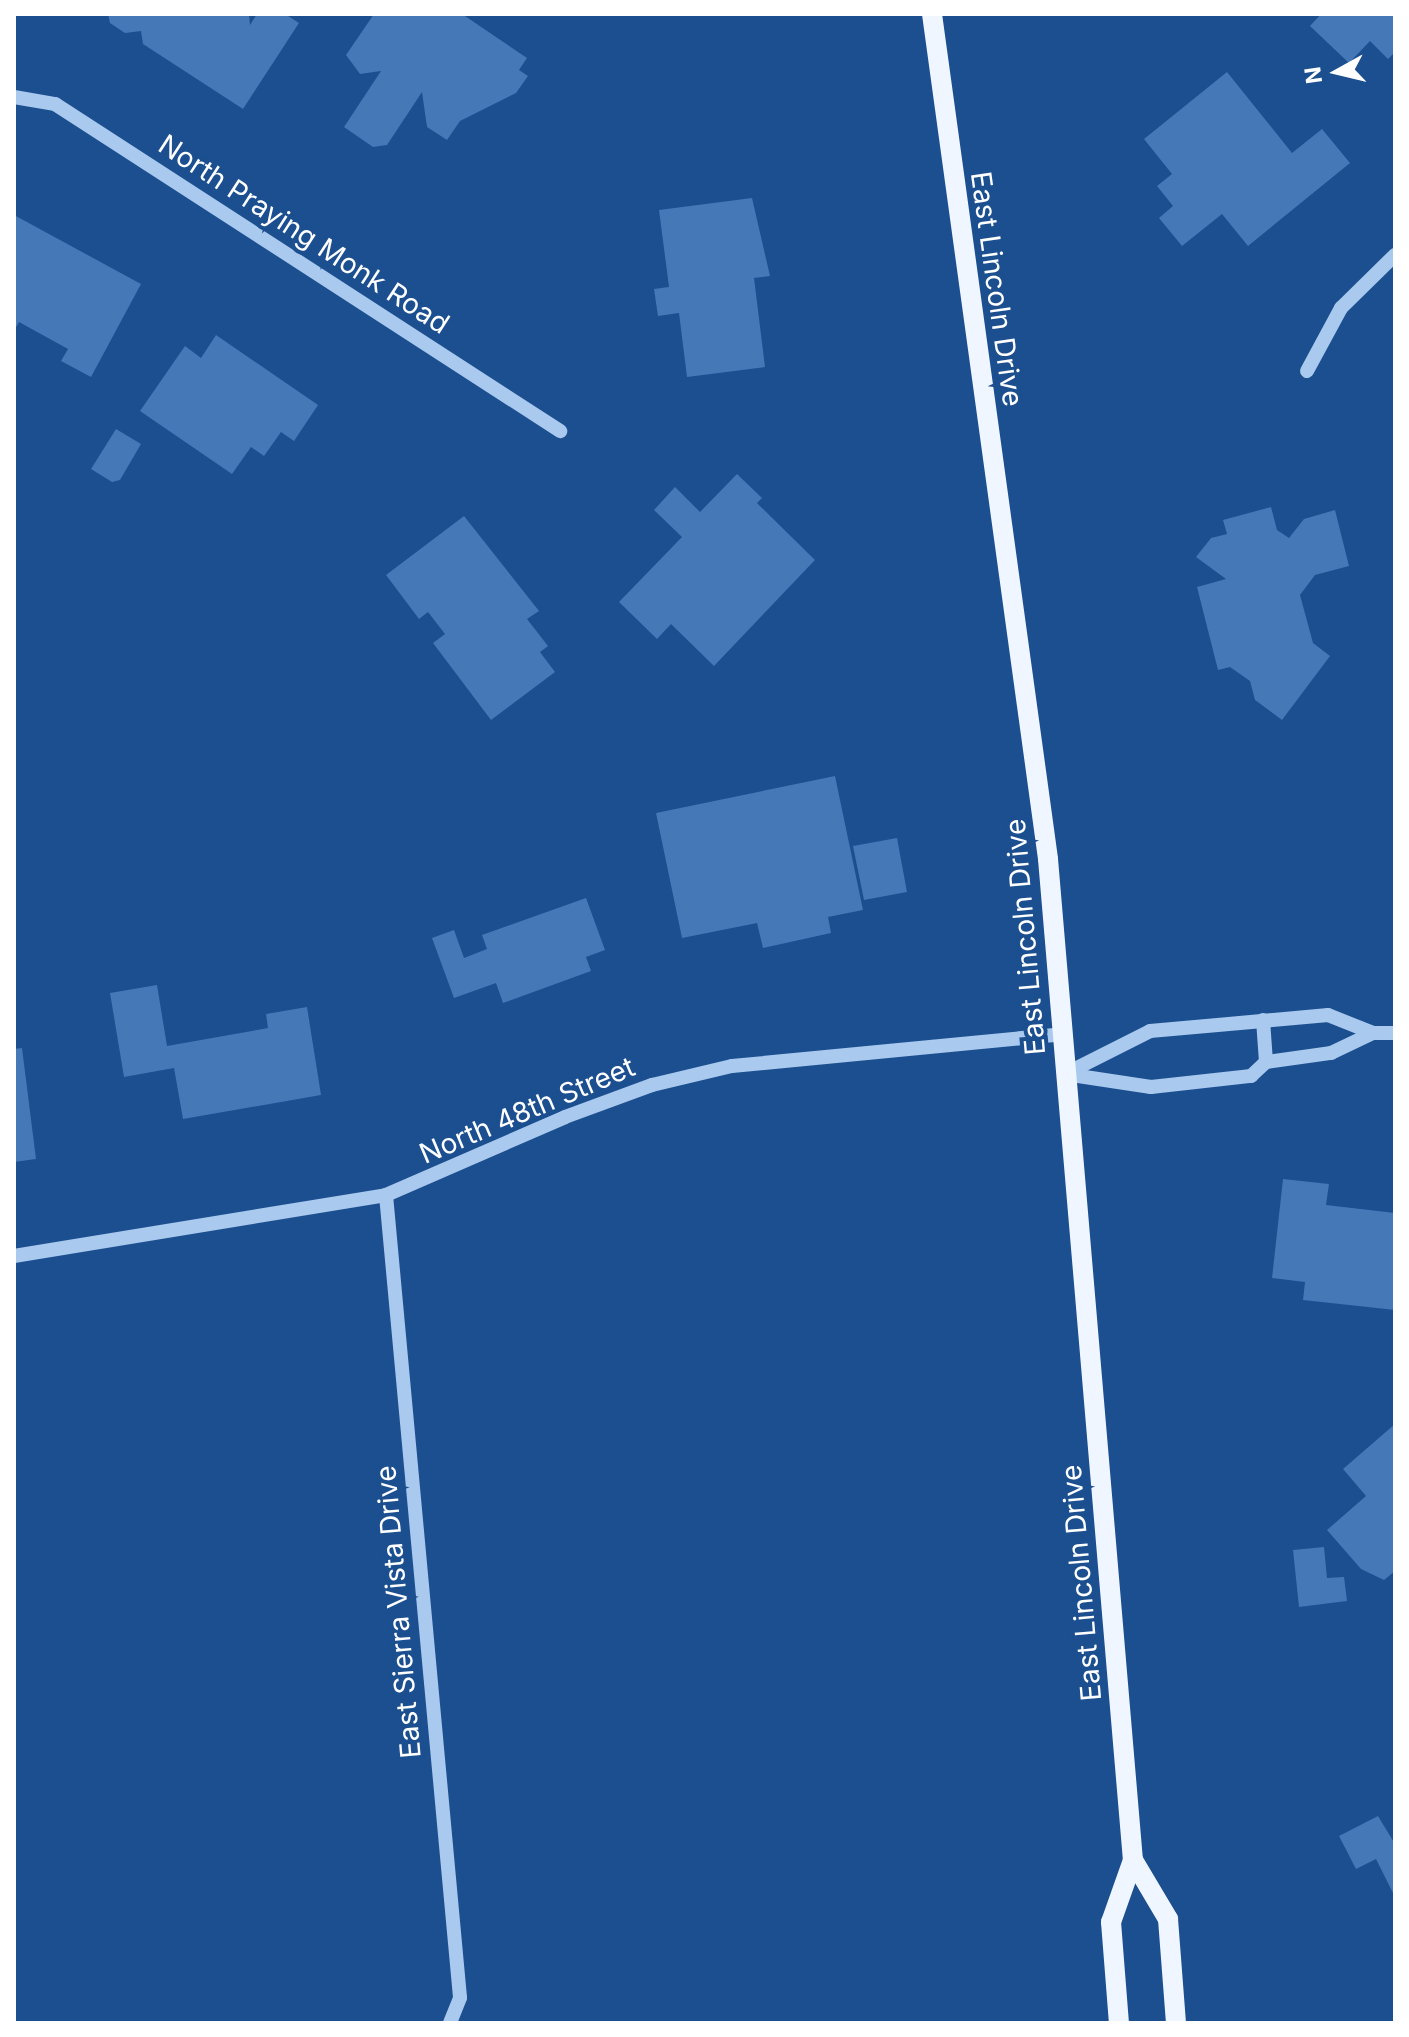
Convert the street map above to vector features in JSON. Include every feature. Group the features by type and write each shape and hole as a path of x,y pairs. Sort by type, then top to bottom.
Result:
{"main road":[{"name":"East Lincoln Drive","path":"932,14 1026,675 1062,1034 1133,1860 1111,1922 1119,2023"},
{"name":"East Lincoln Drive","path":"1133,1860 1168,1919 1176,2023"}],"street":[{"name":"North Praying Monk Road","path":"14,97 55,104 560,431"},
{"path":"1307,371 1341,308 1395,255"},
{"path":"1065,1074 1150,1031 1328,1015 1373,1033 1395,1033"},
{"path":"1263,1020 1266,1062"},
{"path":"1065,1074 1151,1087 1251,1076 1266,1062 1331,1053 1373,1033"},
{"name":"North 48th Street","path":"14,1256 386,1195 565,1117 652,1085 732,1066 1062,1034"},
{"name":"East Sierra Vista Drive","path":"386,1195 460,1998 450,2023"}],"building":[{"path":"108,14 249,14 250,25 257,14 285,14 299,23 243,109 143,44 141,31 125,33 110,23"},
{"path":"374,14 462,14 527,58 519,70 528,76 516,93 460,121 447,140 427,127 422,92 387,145 373,147 344,127 381,71 360,74 346,55"},
{"path":"1321,14 1395,14 1395,52 1388,59 1370,41 1349,63 1310,26"},
{"path":"1227,72 1292,153 1322,129 1350,163 1248,246 1222,214 1182,246 1159,218 1173,206 1157,186 1172,174 1144,139"},
{"path":"752,198 770,276 754,278 765,367 687,377 679,313 658,316 654,289 669,287 659,210"},
{"path":"14,215 141,284 91,377 61,361 68,349 19,322 14,331"},
{"path":"216,335 318,405 294,441 281,432 264,456 251,447 232,474 140,411 185,346 201,358"},
{"path":"116,429 141,444 120,480 112,482 91,469"},
{"path":"737,474 762,498 757,503 815,560 714,666 671,624 657,639 619,602 682,537 654,510 675,487 700,512"},
{"path":"1271,507 1277,530 1289,538 1304,519 1335,510 1349,566 1315,575 1300,595 1313,643 1330,656 1282,720 1255,700 1250,681 1230,667 1218,670 1197,587 1226,579 1196,557 1211,538 1227,534 1223,520"},
{"path":"464,516 539,611 527,619 548,646 540,652 555,672 491,720 433,643 445,634 428,612 419,619 386,575"},
{"path":"835,776 863,910 828,917 831,933 763,948 757,923 682,938 656,813"},
{"path":"897,838 907,892 864,900 853,846"},
{"path":"586,898 605,950 586,957 591,971 503,1003 496,983 454,998 432,938 454,930 464,958 487,949 482,935"},
{"path":"157,985 167,1046 268,1028 266,1014 307,1007 321,1095 183,1119 174,1068 124,1077 110,993"},
{"path":"22,1048 36,1159 14,1162 14,1049"},
{"path":"1283,1179 1329,1184 1326,1205 1395,1213 1395,1310 1303,1300 1305,1282 1272,1278"},
{"path":"1395,1424 1395,1571 1384,1580 1361,1569 1327,1530 1366,1496 1343,1469"},
{"path":"1324,1547 1327,1578 1344,1577 1347,1601 1299,1607 1293,1550"},
{"path":"1378,1816 1395,1844 1395,1897 1376,1859 1356,1869 1339,1836"}]}
